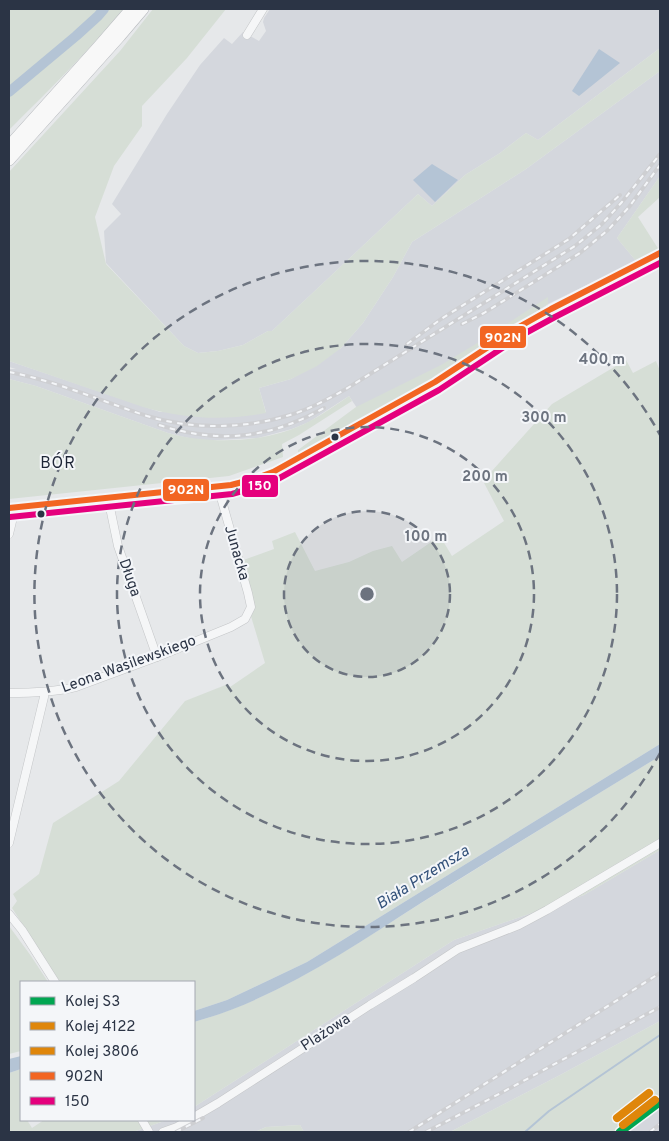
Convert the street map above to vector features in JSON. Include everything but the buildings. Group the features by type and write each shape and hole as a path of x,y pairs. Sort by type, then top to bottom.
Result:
{"highway":[{"path":"9,146 131,9"},
{"path":"9,160 143,9"}],"street":[{"path":"247,35 263,9"},
{"path":"9,534 14,513 11,508 218,487 254,479 273,472 435,382 517,328 660,254"},
{"name":"Junacka","path":"218,487 251,607 245,619"},
{"name":"Długa","path":"108,498 118,546 157,657"},
{"name":"Leona Wasilewskiego","path":"9,693 44,692 76,687 157,657 231,627 245,619"},
{"path":"9,843 44,692"},
{"name":"Plażowa","path":"195,1116 458,949 519,925 660,843"},
{"path":"9,914 22,930 54,981"},
{"path":"163,1132 187,1121"}],"shaded area":[{"path":"9,9 123,9 82,56 9,130"},
{"path":"153,9 226,9 187,58 142,106 142,126 114,166 95,217 106,264 184,346 198,353 218,351 243,345 268,331 272,331 418,194 432,206 465,175 500,153 526,133 538,140 660,48 660,71 526,169 412,242 393,277 363,323 341,348 317,366 291,379 259,388 266,413 251,416 204,418 143,407 9,361 9,172 120,51"},
{"path":"270,9 660,9 660,48 538,140 526,133 500,153 465,175 432,206 418,194 272,331 268,331 243,345 218,351 198,353 184,346 106,263 104,231 121,214 112,204 167,114 200,65 224,38 232,44 243,32 259,41 266,31 263,22"},
{"path":"660,71 660,176 617,238 636,261 548,304 432,380 363,417 349,396 309,422 292,429 258,438 200,440 168,433 36,386 9,379 9,369 16,369 9,367 9,361 160,412 266,412 259,388 291,379 341,348 363,323 393,277 412,242 526,169"},
{"path":"660,176 660,197 638,217 659,250 636,261 617,238"},
{"path":"548,297 548,304 432,380 298,453 298,450 356,407 441,365"},
{"path":"626,360 633,373 656,361 660,371 660,744 307,962 227,1000 195,1011 195,981 59,981 12,908 17,901 13,894 39,874 53,823 119,781 185,701 228,684 230,687 265,663 235,563 274,549 272,541 295,532 315,571 349,562 373,551 392,546 402,562 440,536 452,556 504,521 483,481 552,404"},
{"path":"9,379 36,386 168,433 203,439 240,440 277,434 310,421 349,396 352,401 282,444 283,457 229,476 9,499"},
{"path":"660,756 660,850 584,895 454,940 195,1106 195,1022 224,1012 282,987 338,956"},
{"path":"660,850 660,1021 562,1074 450,1132 304,1132 300,1125 266,1127 255,1132 133,1132 164,1121 195,1121 195,1106 454,940 584,895"},
{"path":"9,926 47,981 20,981 20,1051 9,1054"},
{"path":"660,1021 660,1097 615,1132 450,1132 562,1074"},
{"path":"20,1069 20,1121 28,1121 32,1128 42,1121 164,1121 133,1132 9,1132 9,1073"},
{"path":"659,1098 660,1132 616,1132"},
{"path":"300,1125 304,1132 255,1132 266,1127"}],"water":[{"path":"599,49 620,63 579,96 572,91"},
{"path":"432,164 458,180 435,202 413,180"},
{"path":"660,744 660,756 339,955 312,971 254,1000 195,1022 195,1011 227,1000 307,962"},
{"path":"20,1056 20,1069 9,1073 9,1059"}],"waterway":[{"path":"9,92 76,36 104,9"},
{"path":"525,1132 549,1111 660,1035"}],"railway":[{"path":"9,372 61,386 147,416 182,424 201,426 237,425 273,420 297,413 346,389 575,246 602,224 660,154"},
{"path":"462,324 484,313 580,253 608,230 629,207 660,165"},
{"path":"407,344 441,319 569,239 620,195"},
{"path":"159,425 202,435 243,435 283,426 324,408"},
{"path":"409,1132 660,973"},
{"path":"426,1132 660,1007"},
{"path":"176,1132 203,1118"},
{"path":"650,1132 660,1124"}],"rail line":[{"name":"3806","path":"617,1118 649,1093"},
{"name":"4122","path":"623,1125 655,1100"},
{"name":"S3","path":"620,1132 660,1102"}],"transit line":[{"name":"902N","path":"9,508 231,485 273,472 435,382 517,328 660,253"},
{"name":"150","path":"10,517 232,494 276,480 439,390 522,335 660,263"}],"district":[{"name":"BÓR","path":"58,464"}],"water label":[{"name":"Biała Przemsza","path":"423,878"}]}
